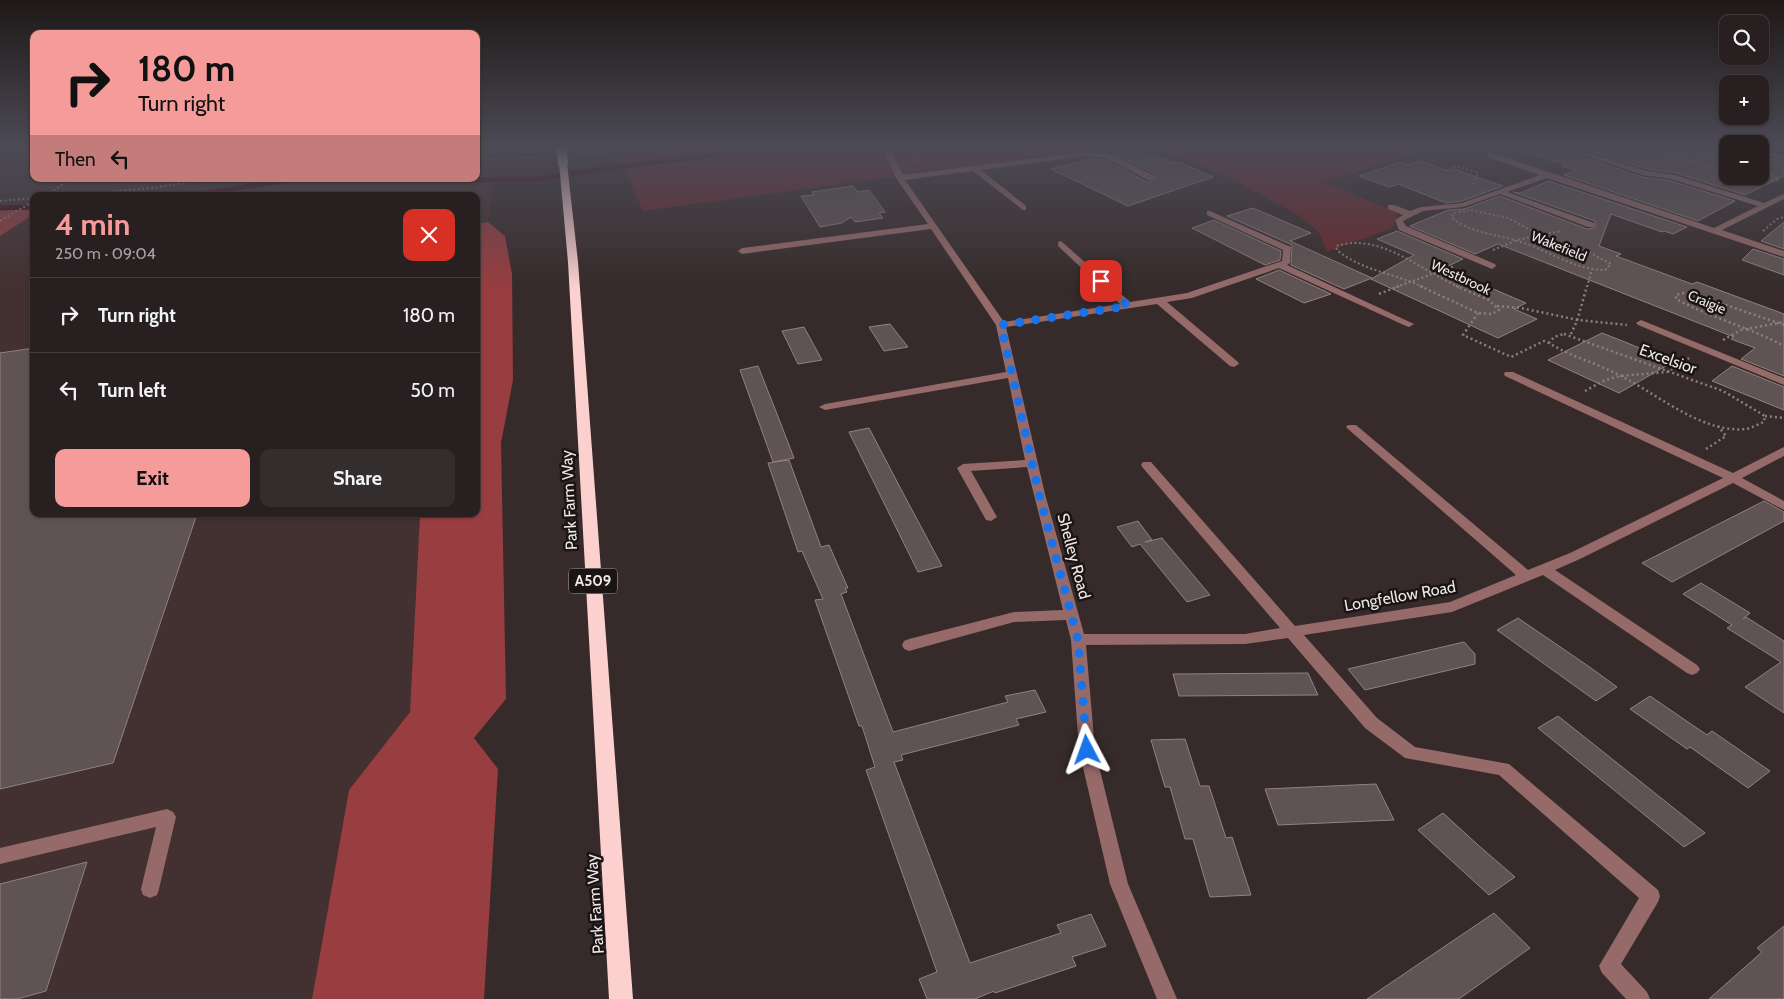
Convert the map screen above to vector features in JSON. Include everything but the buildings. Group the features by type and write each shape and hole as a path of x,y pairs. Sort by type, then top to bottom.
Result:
{"highway":[{"name":"Park Farm Way","path":"566,195 573,262 620,999"}],"street":[{"name":"Shelley Road","path":"912,195 1001,325 1032,463 1078,640 1087,750 1116,874 1167,999"},
{"path":"1007,195 1023,208"},
{"path":"1489,195 1462,205 1421,210 1409,214 1400,220 1402,228 1492,266"},
{"path":"1508,195 1591,225"},
{"path":"1606,195 1784,254"},
{"path":"1726,195 1766,206"},
{"path":"1714,231 1784,196"},
{"path":"1391,207 1409,214"},
{"path":"1001,325 1189,296 1286,263 1288,249 1210,213"},
{"path":"742,251 934,226"},
{"path":"1061,244 1128,306"},
{"path":"1279,265 1409,324"},
{"path":"1160,301 1234,364"},
{"path":"1641,323 1784,382"},
{"path":"825,407 1012,374"},
{"path":"1510,374 1733,478 1784,506"},
{"path":"1352,427 1527,577"},
{"name":"Longfellow Road","path":"1078,640 1245,639 1452,607 1575,556 1784,451"},
{"path":"991,518 963,468 1032,463"},
{"path":"1147,465 1371,723 1411,753 1503,769 1651,896 1609,966 1640,999"},
{"path":"1544,570 1692,669"},
{"path":"909,645 1014,617 1072,615"},
{"path":"0,856 167,817 150,889"}],"path":[{"path":"0,201 30,200"},
{"path":"0,221 30,203"},
{"name":"Wakefield","path":"1471,210 1501,216 1524,225 1548,239 1597,256 1610,264 1606,270 1592,269 1513,239 1466,227 1457,222 1451,215 1471,210"},
{"path":"1750,243 1777,219 1784,217"},
{"name":"Westbrook","path":"1349,242 1389,249 1440,280 1489,300 1496,306 1499,310 1497,312 1478,313 1406,279 1358,265 1337,250 1336,246 1349,242"},
{"path":"1478,313 1463,335 1511,357 1544,341 1549,343 1554,337 1571,334 1578,320 1592,269"},
{"name":"Craigie","path":"1783,324 1694,294 1684,293 1676,295 1676,299 1705,314 1749,329 1784,346"},
{"path":"1496,306 1521,308 1578,320 1622,325 1641,323"},
{"path":"1567,401 1605,380 1620,376 1667,372 1741,330 1783,324"},
{"name":"Excelsior","path":"1549,343 1574,357 1620,376 1674,408 1718,425 1746,430 1758,427 1764,422 1765,416 1723,392 1571,334"},
{"path":"1765,416 1784,418"},
{"path":"1691,459 1726,436 1718,425"}],"shaded area":[{"path":"0,195 30,195 30,210 0,210"},
{"path":"480,195 491,195 488,222 480,223"},
{"path":"636,195 763,195 643,211"},
{"path":"1261,195 1354,195 1398,213 1392,228 1327,252 1318,231 1295,213"},
{"path":"0,210 30,210 30,217 0,236"},
{"path":"30,217 30,517 420,517 410,712 349,790 312,999 0,999 0,236"},
{"path":"488,222 505,236 512,274 513,380 501,443 506,699 474,738 498,769 484,999 312,999 349,790 410,712 420,517 480,517 480,223"}],"waterway":[{"path":"0,208 30,207"}],"route":[{"path":"1087,750 1078,640 1039,494 1001,325 1128,306 1101,281"}]}
